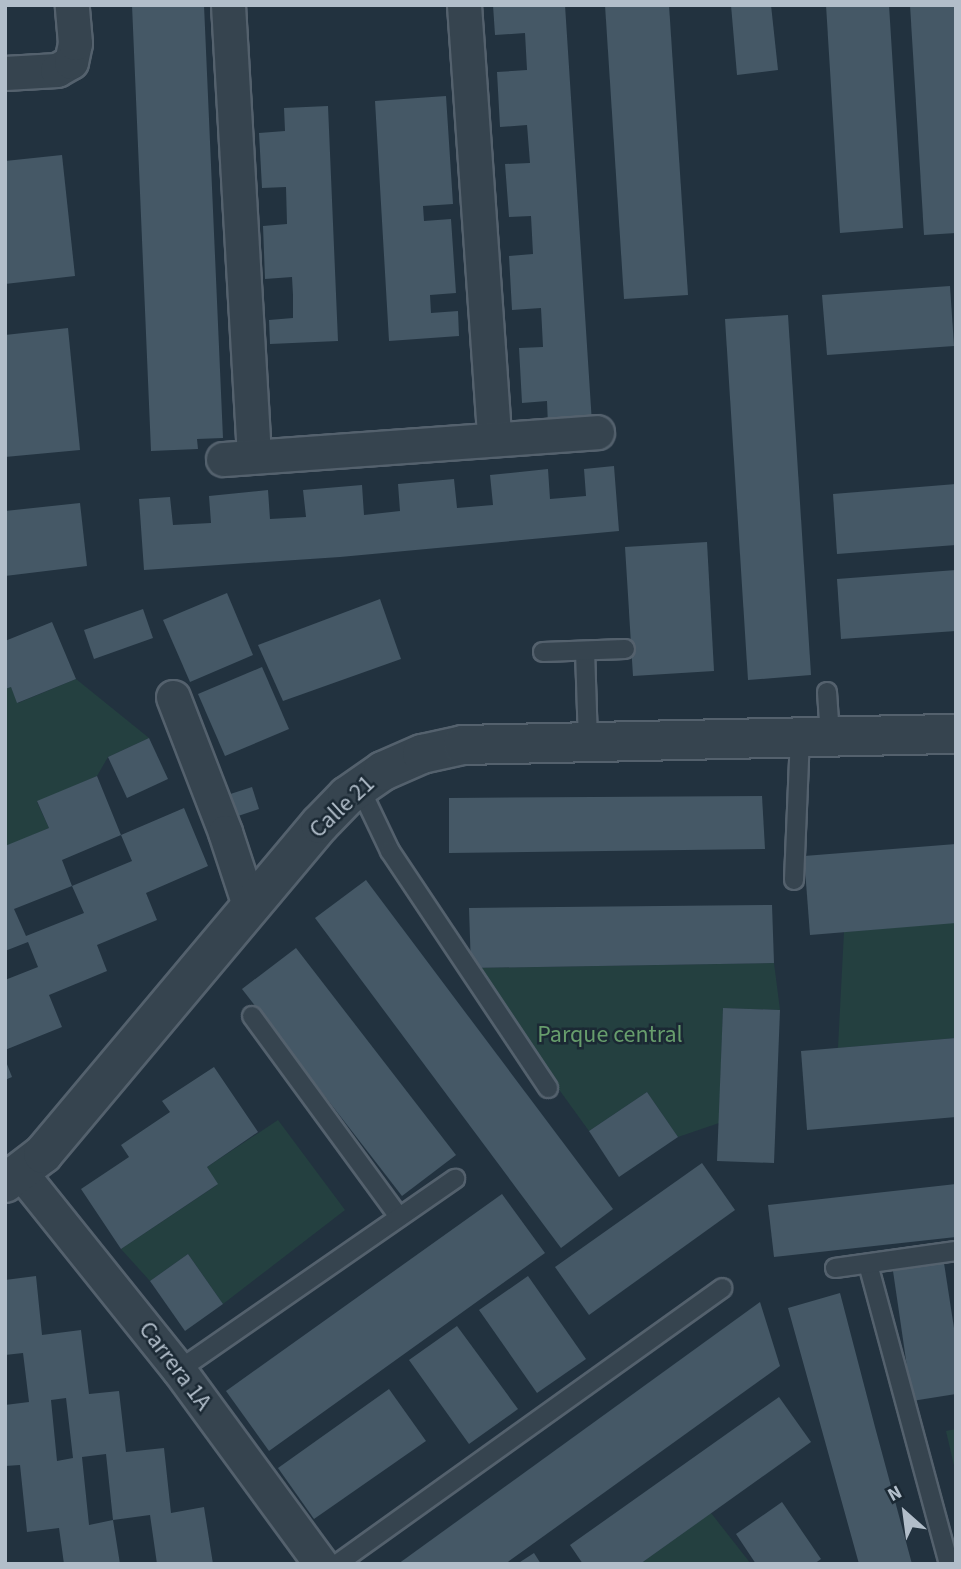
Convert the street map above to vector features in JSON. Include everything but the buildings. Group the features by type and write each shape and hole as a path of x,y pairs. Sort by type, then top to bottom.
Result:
{"street":[{"path":"5,73 57,70 71,62 75,43 72,5"},
{"path":"228,5 239,457 494,437 597,432"},
{"path":"464,5 494,437"},
{"path":"173,697 225,832 250,908"},
{"name":"Calle 21","path":"13,1178 43,1154 320,824 359,786 383,771 422,754 463,745 956,734"},
{"name":"Carrera 1A","path":"13,1178 179,1370 321,1564"}],"lane":[{"path":"543,652 625,649"},
{"path":"585,651 588,743"},
{"path":"794,880 815,737 827,692"},
{"path":"359,786 390,851 548,1088"},
{"path":"252,1016 399,1217"},
{"path":"179,1370 455,1179"},
{"path":"835,1268 956,1251"},
{"path":"868,1264 949,1564"},
{"path":"337,1564 722,1288"}],"green space":[{"path":"76,679 149,738 108,757 97,776 37,802 49,828 5,847 5,689 11,687 18,703"},
{"path":"956,922 956,1038 838,1048 844,932"},
{"name":"Parque central","path":"774,963 780,1010 723,1008 719,1123 678,1137 647,1092 589,1131 471,968"},
{"path":"278,1120 345,1210 223,1304 188,1254 150,1281 121,1249 217,1185 207,1167"},
{"path":"956,1429 956,1474 946,1431"},
{"path":"711,1513 751,1564 640,1564"}]}
